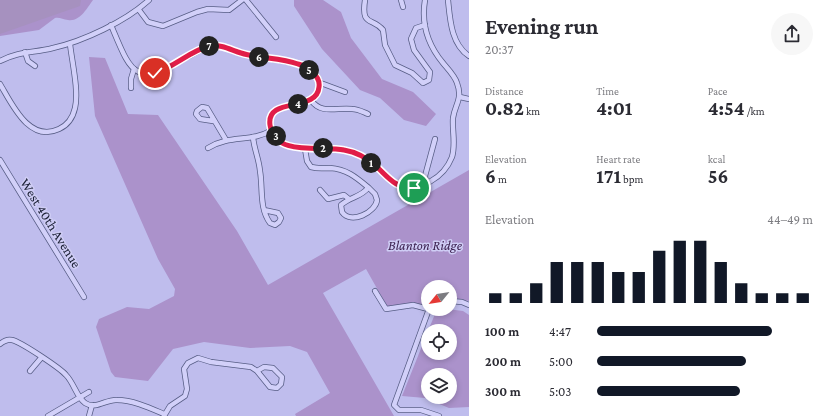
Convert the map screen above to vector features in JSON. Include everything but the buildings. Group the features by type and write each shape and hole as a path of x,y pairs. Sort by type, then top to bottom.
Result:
{"street":[{"path":"0,61 25,52 51,49 70,44 139,10 149,0"},
{"path":"139,10 148,22 163,26 208,9 229,10 242,0"},
{"path":"246,0 276,37"},
{"path":"365,0 364,11 366,17 369,22 383,30 385,45 395,65 412,73 423,83 429,80 430,72 417,55 410,39 416,28 425,25"},
{"path":"401,0 403,7"},
{"path":"111,25 127,61 134,69 144,73 155,73 200,50 215,46 265,59 298,64 311,71 318,82 318,93 310,100 284,107 274,112 270,122 272,130 277,138 286,144 305,149 331,148 346,150 369,161 398,186 414,188 426,184 440,175 452,157 454,136 453,117 460,97 457,82 432,48 425,25 425,0"},
{"path":"448,0 452,30 460,48 469,56"},
{"path":"0,84 25,122 34,129 43,132 59,130 70,121 76,106 70,44"},
{"path":"25,52 28,61 35,66"},
{"path":"131,88 131,79 134,69"},
{"path":"318,82 345,92"},
{"path":"460,97 469,99"},
{"path":"310,100 315,106 322,110 352,109 368,114"},
{"path":"213,121 220,127 226,140"},
{"path":"208,148 226,140 258,137 272,130"},
{"path":"253,137 255,154 260,169 264,210"},
{"path":"426,184 425,176 435,139"},
{"path":"305,149 307,162 311,167 343,170 368,188 376,196 377,204 356,218 347,218 341,210 341,205 349,199 361,195 368,188"},
{"name":"West 40th Avenue","path":"0,160 84,297"},
{"path":"320,190 328,199 344,194 349,199"},
{"path":"375,291 386,309 412,305 421,307"},
{"path":"457,302 469,304"},
{"path":"426,316 394,405 399,410 421,410 439,416"},
{"path":"0,344 6,340 16,341 65,374 79,397 86,404 92,405 118,400 136,404 164,415 170,406 185,396 187,389 183,372 186,365 192,360 198,358 223,364 244,365 257,371 270,387 276,388 281,384 282,377 273,368 264,368 257,371"},
{"path":"30,371 41,358"},
{"path":"48,416 89,392"},
{"path":"89,416 92,405"}],"green space":[{"path":"0,0 93,0 83,14 76,19 68,20 55,18 39,30 0,36"},
{"path":"294,0 323,0 341,12 351,38 382,79 413,92 436,114 426,126 404,120 380,98 360,90 322,49 294,6"},
{"name":"Blanton Ridge","path":"89,57 105,58 128,114 158,115 237,231 268,285 469,170 469,301 457,299 457,280 421,280 421,305 407,304 388,308 366,269 323,293 394,416 296,416 295,414 330,393 307,352 290,346 250,348 204,342 173,349 148,381 115,377 111,372 96,327 99,319 127,307 149,309 174,296 175,289 158,259 95,116"},
{"path":"457,310 463,311 469,315 469,407 449,408 439,404 457,404 457,368 421,368 421,398 402,396 421,348 421,360 457,360 457,324 431,324 434,316 457,316"}],"shaded area":[{"path":"0,0 81,0 80,6 0,34"}],"route":[{"path":"155,73 168,68 200,50 215,46 224,47 242,54 265,59 280,60 298,64 311,71 316,77 320,85 318,93 314,98 308,101 284,107 272,114 270,122 271,127 277,138 286,144 300,149 339,148 352,152 369,161 395,184 404,188 414,188"}]}
